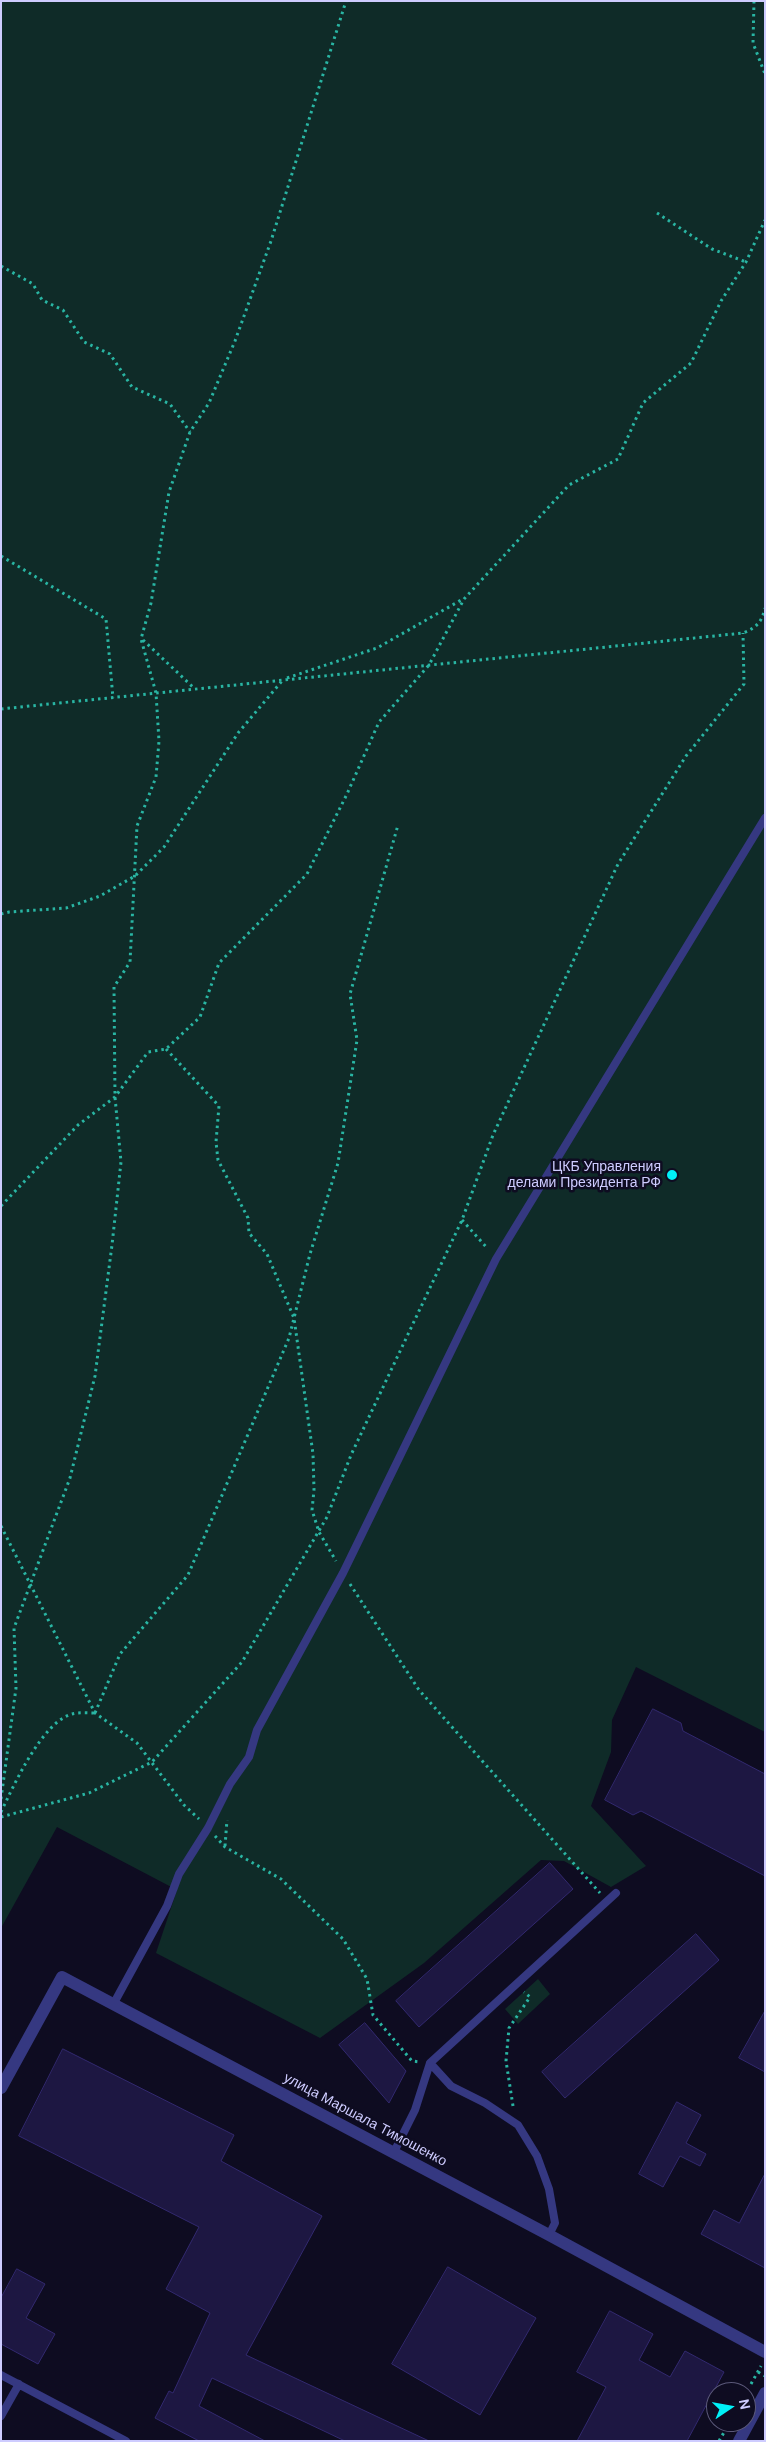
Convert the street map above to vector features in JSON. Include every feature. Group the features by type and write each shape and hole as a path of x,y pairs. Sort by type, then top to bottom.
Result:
{"street":[{"name":"улица Маршала Тимошенко","path":"1,2088 62,1977 394,2152 765,2352"},
{"path":"739,2441 765,2393"}],"lane":[{"path":"114,2003 167,1906 179,1874 208,1828 230,1784 248,1757 257,1730 343,1573 496,1259 765,818"},
{"path":"394,2152 415,2110 430,2063 616,1893"},
{"path":"430,2063 452,2086 486,2103 518,2125 537,2156 549,2189 555,2223 549,2235"},
{"path":"1,2375 126,2441"},
{"path":"1,2416 19,2384"}],"path":[{"path":"1,1799 16,1688 14,1628 70,1478 95,1376 121,1162 115,1097 114,987 130,962 137,826 156,777 160,741 156,693 141,638 151,603 169,492 190,432 209,403 235,341 268,250 346,1"},
{"path":"754,1 753,43 765,74"},
{"path":"658,213 712,249 746,262"},
{"path":"1,1206 78,1125 115,1097 148,1052 166,1049 200,1017 219,963 306,874 347,794 379,722 429,665 464,599 568,486 618,459 642,403 691,363 721,301 746,262 765,220"},
{"path":"1,266 33,284 42,300 63,310 84,342 110,354 132,387 170,404 190,432"},
{"path":"1,556 106,619 113,698"},
{"path":"1,914 66,908 100,896 135,876 164,847 238,733 281,681 377,648 464,599"},
{"path":"1,709 743,633 752,630 762,621 765,608"},
{"path":"1,1817 89,1793 152,1762 242,1662 327,1517 355,1446 462,1220 493,1135 618,864 686,756 744,684 743,633"},
{"path":"141,638 195,689"},
{"path":"95,1713 120,1654 188,1575 289,1338 310,1254 338,1163 356,1040 350,994 398,825"},
{"path":"166,1049 219,1106 216,1142 218,1160 248,1218 249,1233 267,1254 294,1318 313,1454 314,1490 312,1510 318,1532 419,1690 607,1901"},
{"path":"462,1220 496,1259"},
{"path":"1,1526 95,1713 137,1743 184,1805"},
{"path":"1,1812 14,1785 50,1727 71,1714 95,1713"},
{"path":"225,1847 281,1879 343,1938 367,1979 373,2015 412,2061 430,2063"},
{"path":"517,1984 530,1997 509,2028 506,2061 512,2104 518,2125"},
{"path":"752,2382 765,2358"},
{"path":"758,2372 765,2376"}],"green space":[{"path":"1,1 765,1 765,1732 636,1667 612,1720 611,1752 591,1806 646,1866 611,1887 564,1861 541,1860 424,1963 320,2038 156,1953 177,1890 57,1827 1,1928"},
{"path":"538,1979 550,1994 518,2024 505,2009"}],"building":[{"path":"653,1709 681,1723 683,1731 765,1774 765,1876 641,1811 633,1815 605,1800"},
{"path":"550,1863 573,1889 419,2027 396,2001"},
{"path":"696,1934 719,1960 565,2098 542,2072"},
{"path":"765,2011 765,2072 739,2058"},
{"path":"365,2023 406,2071 389,2103 339,2045"},
{"path":"63,2049 234,2135 221,2161 322,2216 246,2355 429,2441 345,2441 212,2378 199,2406 265,2441 199,2441 155,2418 169,2391 173,2393 210,2313 166,2289 199,2227 19,2136"},
{"path":"677,2102 701,2115 686,2143 706,2154 700,2166 680,2156 663,2187 639,2174"},
{"path":"765,2174 765,2268 701,2234 714,2210 739,2223"},
{"path":"448,2267 536,2318 480,2415 392,2364"},
{"path":"17,2269 45,2284 26,2318 55,2334 38,2364 1,2344 1,2298"},
{"path":"610,2311 653,2334 639,2360 670,2377 685,2351 724,2372 719,2382 706,2382 706,2406 687,2441 577,2441 606,2387 577,2372"}],"place":[{"name":"ЦКБ Управления делами Президента РФ","path":"672,1175"}]}
